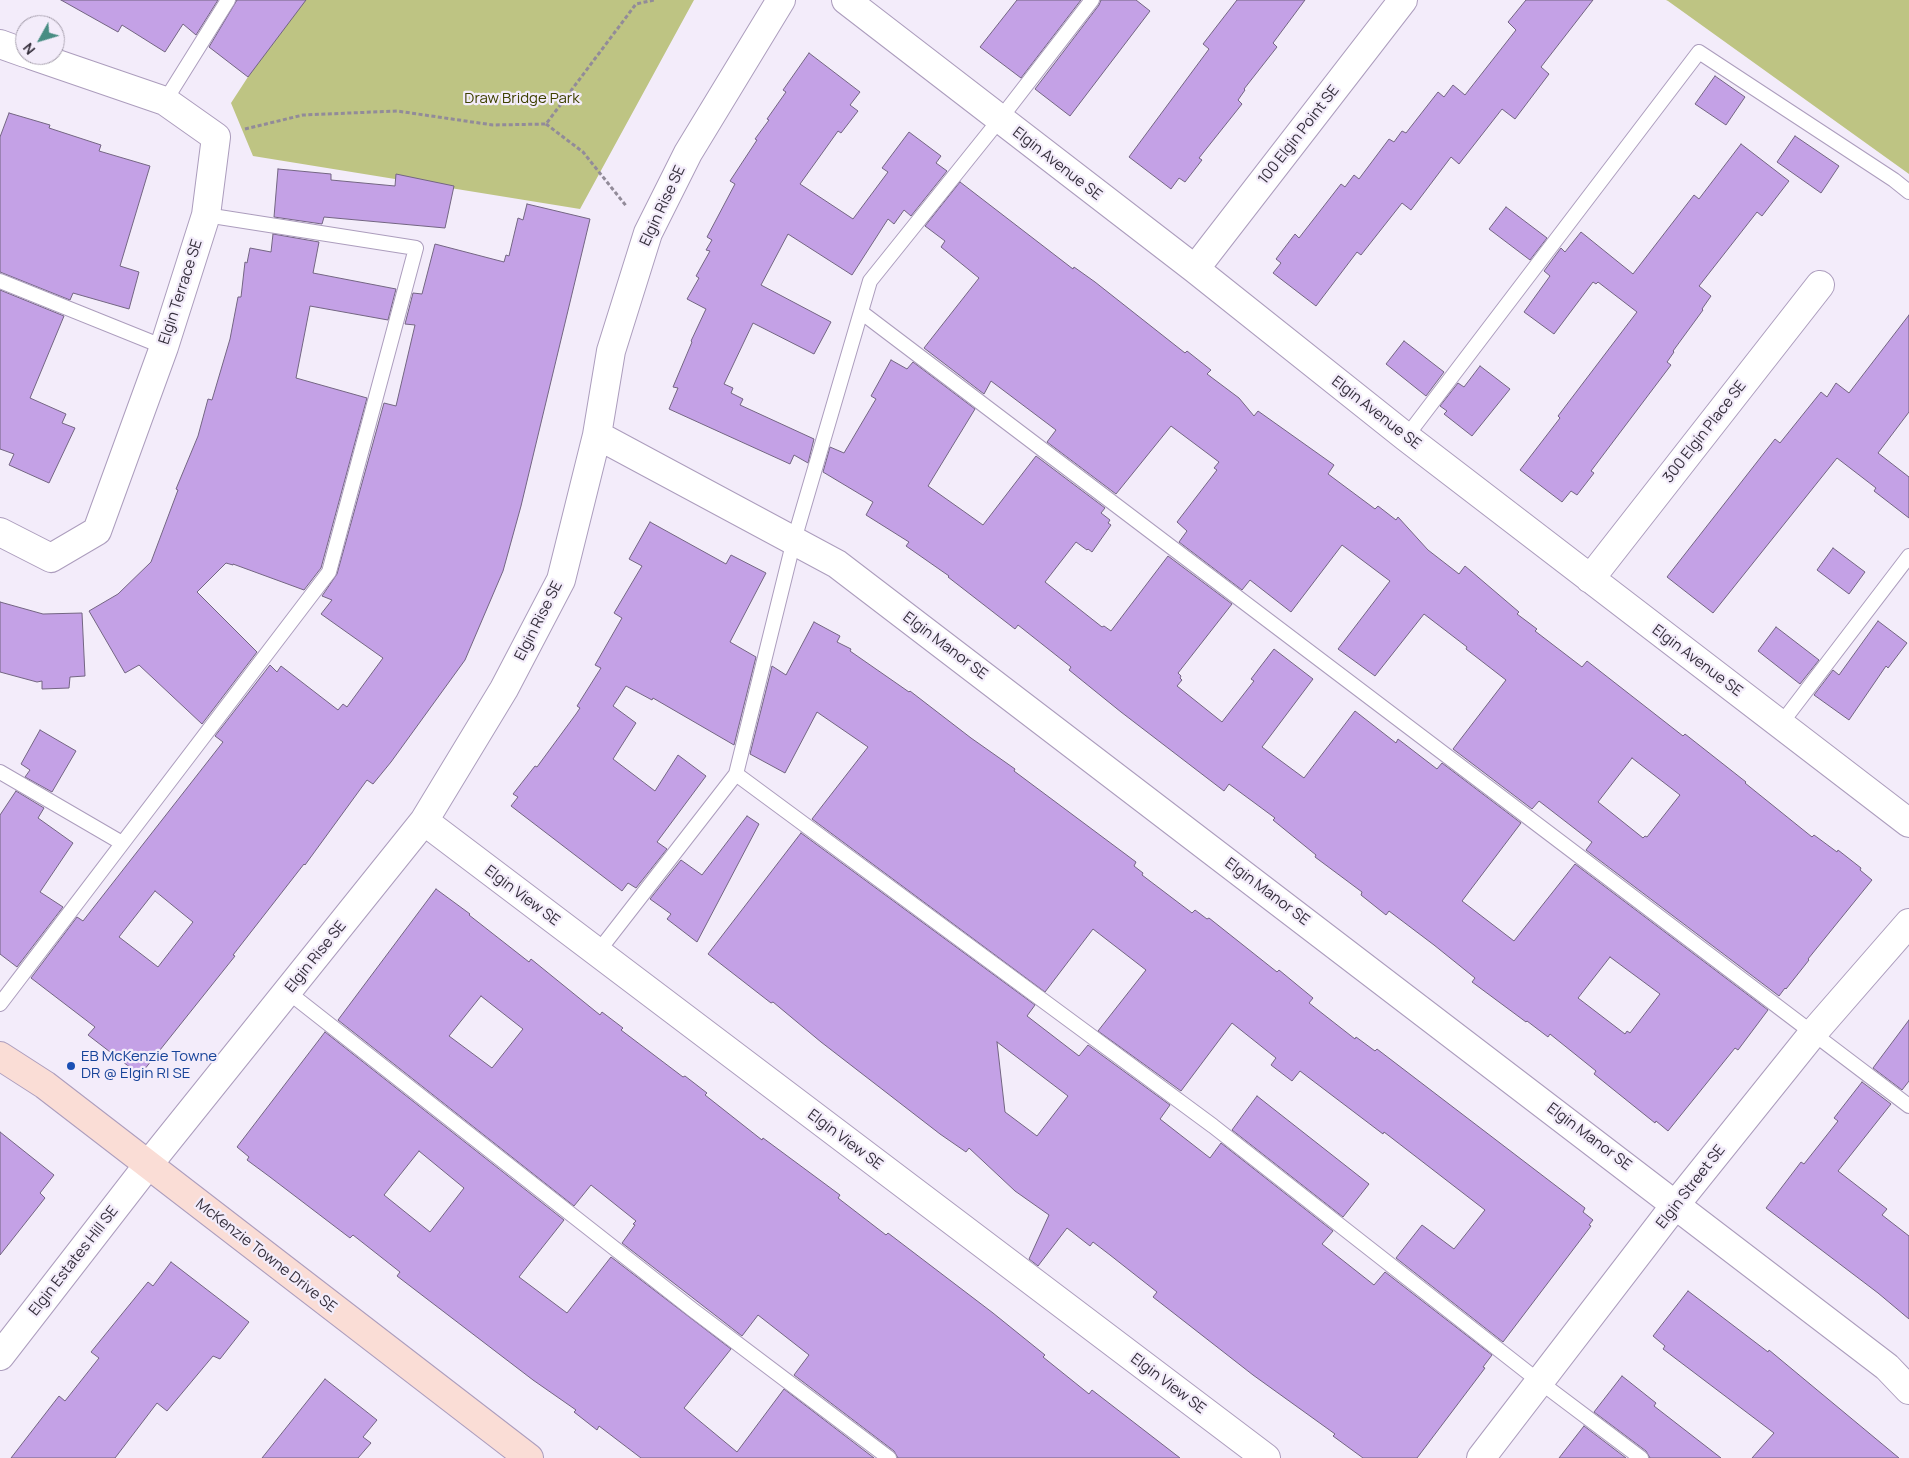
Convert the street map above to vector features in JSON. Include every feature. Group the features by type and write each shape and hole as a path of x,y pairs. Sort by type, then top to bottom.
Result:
{"street":[{"name":"Elgin Rise SE","path":"148,1166 424,822 504,689 561,580 597,435 611,351 648,233 688,153 781,0"},
{"name":"Elgin Avenue SE","path":"846,0 1195,269 1406,437 1909,823"},
{"name":"100 Elgin Point SE","path":"1195,269 1403,0"},
{"path":"0,44 15,49"},
{"path":"60,65 165,101 216,137"},
{"name":"Elgin Terrace SE","path":"0,532 52,558 97,531 164,347 206,215 216,137"},
{"name":"300 Elgin Place SE","path":"1590,579 1820,285"},
{"name":"Elgin Manor SE","path":"597,435 837,564 1676,1204 1887,1367 1909,1390"},
{"name":"Elgin View SE","path":"424,822 1266,1458"},
{"name":"Elgin Street SE","path":"1481,1458 1676,1204 1814,1032 1909,923"},
{"name":"McKenzie Towne Drive SE","path":"0,1056 45,1085 529,1458"},
{"name":"Elgin Estates Hill SE","path":"0,1356 148,1166"}],"lane":[{"path":"165,101 228,0"},
{"path":"597,953 736,774 794,540 870,281 1000,119 1092,0"},
{"path":"1406,437 1699,52 1894,180 1909,192"},
{"path":"0,1004 329,572 416,248 206,215"},
{"path":"0,281 164,347"},
{"path":"861,312 1814,1032 1909,1106"},
{"path":"1780,725 1909,556"},
{"path":"0,772 122,843"},
{"path":"736,774 1213,1126 1540,1382 1641,1458"},
{"path":"288,992 693,1310 889,1458"}],"path":[{"path":"546,124 636,4 654,0"},
{"path":"216,137 303,115 397,111 493,125 546,124 583,152 608,186 648,233"}],"green space":[{"name":"Draw Bridge Park","path":"298,0 694,0 580,209 253,156 231,103"},
{"path":"1666,0 1909,0 1909,174 1668,1"}],"building":[{"path":"61,0 218,0 196,35 183,24 165,52 122,25 118,32"},
{"path":"237,0 306,0 248,77 209,47"},
{"path":"1017,0 1081,0 1021,78 980,47"},
{"path":"1101,0 1136,0 1150,11 1070,116 1035,89"},
{"path":"1237,0 1305,0 1273,43 1277,47 1244,89 1238,100 1242,104 1199,158 1202,160 1185,182 1179,178 1171,189 1129,157 1209,49 1203,44"},
{"path":"1526,0 1593,0 1541,67 1549,74 1515,119 1502,109 1459,164 1451,157 1411,210 1402,203 1361,255 1357,252 1316,306 1273,273 1281,263 1276,259 1295,234 1299,238 1341,184 1345,187 1354,175 1359,179 1389,139 1394,142 1402,131 1406,133 1438,92 1444,97 1453,85 1465,95 1516,30 1508,22"},
{"path":"809,53 860,92 850,105 858,111 841,133 838,131 800,184 853,219 888,172 882,168 909,132 941,156 936,163 947,171 911,216 904,210 894,224 888,219 852,275 788,234 761,285 831,322 814,354 753,323 724,384 733,388 731,393 743,399 740,405 814,439 808,463 794,455 790,464 669,409 678,388 673,387 706,309 687,299 699,278 696,276 710,251 706,250 712,240 707,237 735,184 730,181 757,140 755,139 769,120 767,119 786,92 783,90"},
{"path":"1715,76 1745,97 1726,125 1695,104"},
{"path":"9,113 50,125 49,128 101,145 99,151 150,166 120,266 139,272 129,309 73,293 70,300 0,272 0,137"},
{"path":"1795,136 1839,166 1821,193 1777,162"},
{"path":"1741,144 1789,181 1762,216 1757,212 1699,286 1711,296 1673,351 1667,362 1671,365 1591,471 1594,473 1577,495 1571,491 1562,502 1520,470 1560,418 1558,416 1637,312 1598,282 1596,284 1593,282 1554,334 1524,312 1550,276 1544,271 1561,248 1565,252 1581,232 1633,274 1694,195 1699,199"},
{"path":"278,169 331,174 331,180 395,186 396,174 454,186 445,228 324,217 322,224 274,217"},
{"path":"960,182 1073,269 1074,267 1095,282 1185,353 1187,351 1211,370 1207,374 1239,398 1254,416 1258,411 1334,465 1328,474 1375,509 1378,506 1396,520 1398,517 1428,550 1459,574 1465,566 1519,612 1517,614 1537,629 1535,631 1582,667 1587,661 1683,736 1685,734 1812,837 1814,835 1837,852 1838,850 1861,868 1860,870 1872,880 1779,996 1586,850 1592,842 1539,801 1532,809 1453,749 1506,680 1466,649 1467,647 1424,614 1375,676 1338,649 1390,581 1342,545 1291,612 1250,580 1242,590 1179,542 1187,531 1177,522 1217,470 1214,468 1219,462 1171,426 1116,494 1047,442 1056,430 991,381 984,394 924,348 979,278 941,247 945,241 925,226","holes":["1632,758 1680,795 1647,837 1643,838 1598,802"]},
{"path":"527,204 590,219 521,506 503,571 465,660 391,762 373,784 367,780 305,865 233,955 235,956 140,1075 88,1035 95,1027 31,978 77,917 83,921 223,742 215,736 270,665 277,672 281,666 338,710 343,704 347,707 383,658 321,614 332,600 322,596 337,574 384,403 396,406 415,325 405,324 413,293 422,294 435,244 504,262 506,255 509,256 518,218 523,220","holes":["155,891 193,922 158,967 119,937"]},
{"path":"1506,207 1547,238 1530,260 1489,229"},
{"path":"273,234 319,242 313,273 396,289 388,320 310,306 296,378 367,398 321,568 304,590 226,563 197,592 257,652 202,724 139,665 125,673 89,611 118,594 151,562 178,490 176,489 198,436 208,399 212,400 230,339 238,297 241,297 245,262 247,263 250,248 271,252"},
{"path":"0,290 64,316 30,398 66,414 62,423 75,428 49,483 9,465 14,454 0,449"},
{"path":"1909,315 1909,412 1878,453 1909,477 1909,518 1874,491 1876,488 1837,458 1713,613 1667,577 1775,439 1780,443 1821,392 1827,397 1836,383 1849,393"},
{"path":"1404,341 1444,372 1426,396 1386,364"},
{"path":"891,360 907,369 913,362 975,409 928,486 983,525 1036,456 1105,508 1101,513 1110,520 1108,523 1111,525 1092,552 1076,542 1045,582 1102,627 1104,626 1111,631 1168,556 1232,604 1178,673 1182,680 1177,686 1222,722 1254,681 1251,679 1274,649 1313,679 1262,747 1304,778 1355,711 1396,743 1398,739 1437,769 1442,763 1521,823 1462,901 1514,941 1575,864 1768,1010 1738,1050 1735,1048 1668,1131 1656,1121 1655,1123 1594,1074 1596,1071 1550,1034 1548,1037 1526,1022 1472,982 1475,978 1434,945 1389,911 1386,915 1361,895 1362,892 1315,857 1316,855 1273,820 1275,818 1229,784 1224,791 1121,712 1069,670 1071,667 1018,625 1015,629 949,576 906,546 909,542 866,515 873,502 823,472 830,447 844,453 876,399 871,396","holes":["1610,957 1660,994 1630,1033 1627,1031 1625,1034 1578,998"]},
{"path":"1480,366 1510,389 1472,436 1444,414 1447,411 1440,406 1458,383 1464,387"},
{"path":"650,522 726,564 731,555 766,573 730,642 756,657 734,745 653,698 652,700 626,686 613,706 636,723 613,759 655,791 678,755 706,776 657,842 667,849 636,888 628,883 622,891 511,806 518,797 513,794 535,766 537,767 576,714 580,708 577,706 601,668 595,665 622,618 614,613 642,566 629,559"},
{"path":"1833,548 1865,572 1849,594 1817,570"},
{"path":"0,602 43,614 82,613 85,676 70,677 69,688 42,689 42,681 37,682 0,672"},
{"path":"1878,621 1907,643 1888,668 1886,666 1849,720 1814,695 1833,670 1839,675"},
{"path":"814,622 840,636 837,642 851,649 850,651 910,691 1136,862 1134,866 1143,873 1142,875 1192,913 1195,910 1207,919 1209,918 1277,972 1279,970 1313,998 1309,1003 1355,1039 1356,1037 1375,1051 1377,1049 1585,1208 1583,1212 1593,1220 1589,1225 1591,1226 1503,1342 1396,1258 1422,1225 1454,1249 1485,1210 1384,1132 1383,1134 1300,1071 1292,1081 1271,1065 1276,1058 1232,1023 1181,1091 1098,1031 1146,970 1093,929 1045,992 812,819 868,747 817,712 785,773 750,754 772,666 786,675"},
{"path":"1776,627 1819,660 1800,684 1758,651"},
{"path":"40,730 76,751 52,792 25,777 30,770 21,764"},
{"path":"16,791 44,808 38,818 73,843 40,892 63,907 17,967 0,954 0,815"},
{"path":"747,816 759,824 697,942 667,919 671,914 650,899 681,860 702,875"},
{"path":"801,833 1035,1005 1027,1016 1079,1056 1088,1045 1170,1105 1160,1119 1210,1158 1221,1143 1333,1231 1322,1244 1374,1285 1385,1272 1492,1355 1483,1367 1485,1368 1417,1458 1363,1458 1333,1436 1335,1434 1253,1375 1153,1297 1157,1292 1093,1242 1090,1246 1067,1228 1038,1266 1029,1259 1049,1215 1015,1191 969,1148 966,1152 940,1134 821,1042 773,1002 771,1003 708,954","holes":["997,1042 1068,1096 1037,1136 1005,1112"]},
{"path":"436,889 529,962 531,959 600,1015 602,1012 623,1028 621,1030 707,1093 705,1095 762,1140 763,1138 840,1195 838,1198 886,1235 888,1233 993,1313 1089,1394 1092,1390 1180,1458 898,1458 894,1451 794,1375 809,1355 758,1315 742,1336 622,1243 636,1221 591,1185 574,1206 338,1020","holes":["481,996 523,1029 492,1068 449,1036"]},
{"path":"1909,1020 1909,1081 1902,1090 1873,1068"},
{"path":"325,1032 564,1220 519,1277 567,1313 611,1257 731,1349 684,1408 737,1452 784,1389 874,1458 641,1458 599,1426 597,1430 574,1412 576,1410 533,1380 397,1276 400,1272 353,1235 350,1238 247,1160 249,1157 237,1147","holes":["419,1151 464,1188 430,1232 384,1195"]},
{"path":"1862,1082 1891,1104 1838,1171 1887,1209 1882,1215 1909,1236 1909,1319 1878,1293 1766,1208 1801,1162 1804,1164 1838,1121 1834,1118"},
{"path":"1257,1096 1369,1184 1343,1217 1232,1130"},
{"path":"0,1132 54,1175 40,1193 45,1198 0,1255"},
{"path":"171,1262 249,1322 220,1359 213,1356 167,1411 157,1403 115,1458 11,1458 59,1396 65,1401 99,1358 91,1352 148,1282 153,1286"},
{"path":"1688,1291 1768,1352 1769,1350 1899,1458 1752,1458 1774,1433 1663,1349 1665,1346 1653,1336"},
{"path":"1622,1376 1656,1403 1654,1406 1721,1458 1650,1458 1646,1451 1594,1412"},
{"path":"325,1379 377,1420 363,1437 371,1443 358,1458 262,1458"},
{"path":"1584,1426 1626,1458 1559,1458"}],"place":[{"name":"EB McKenzie Towne DR @ Elgin RI SE","path":"71,1066"}]}
